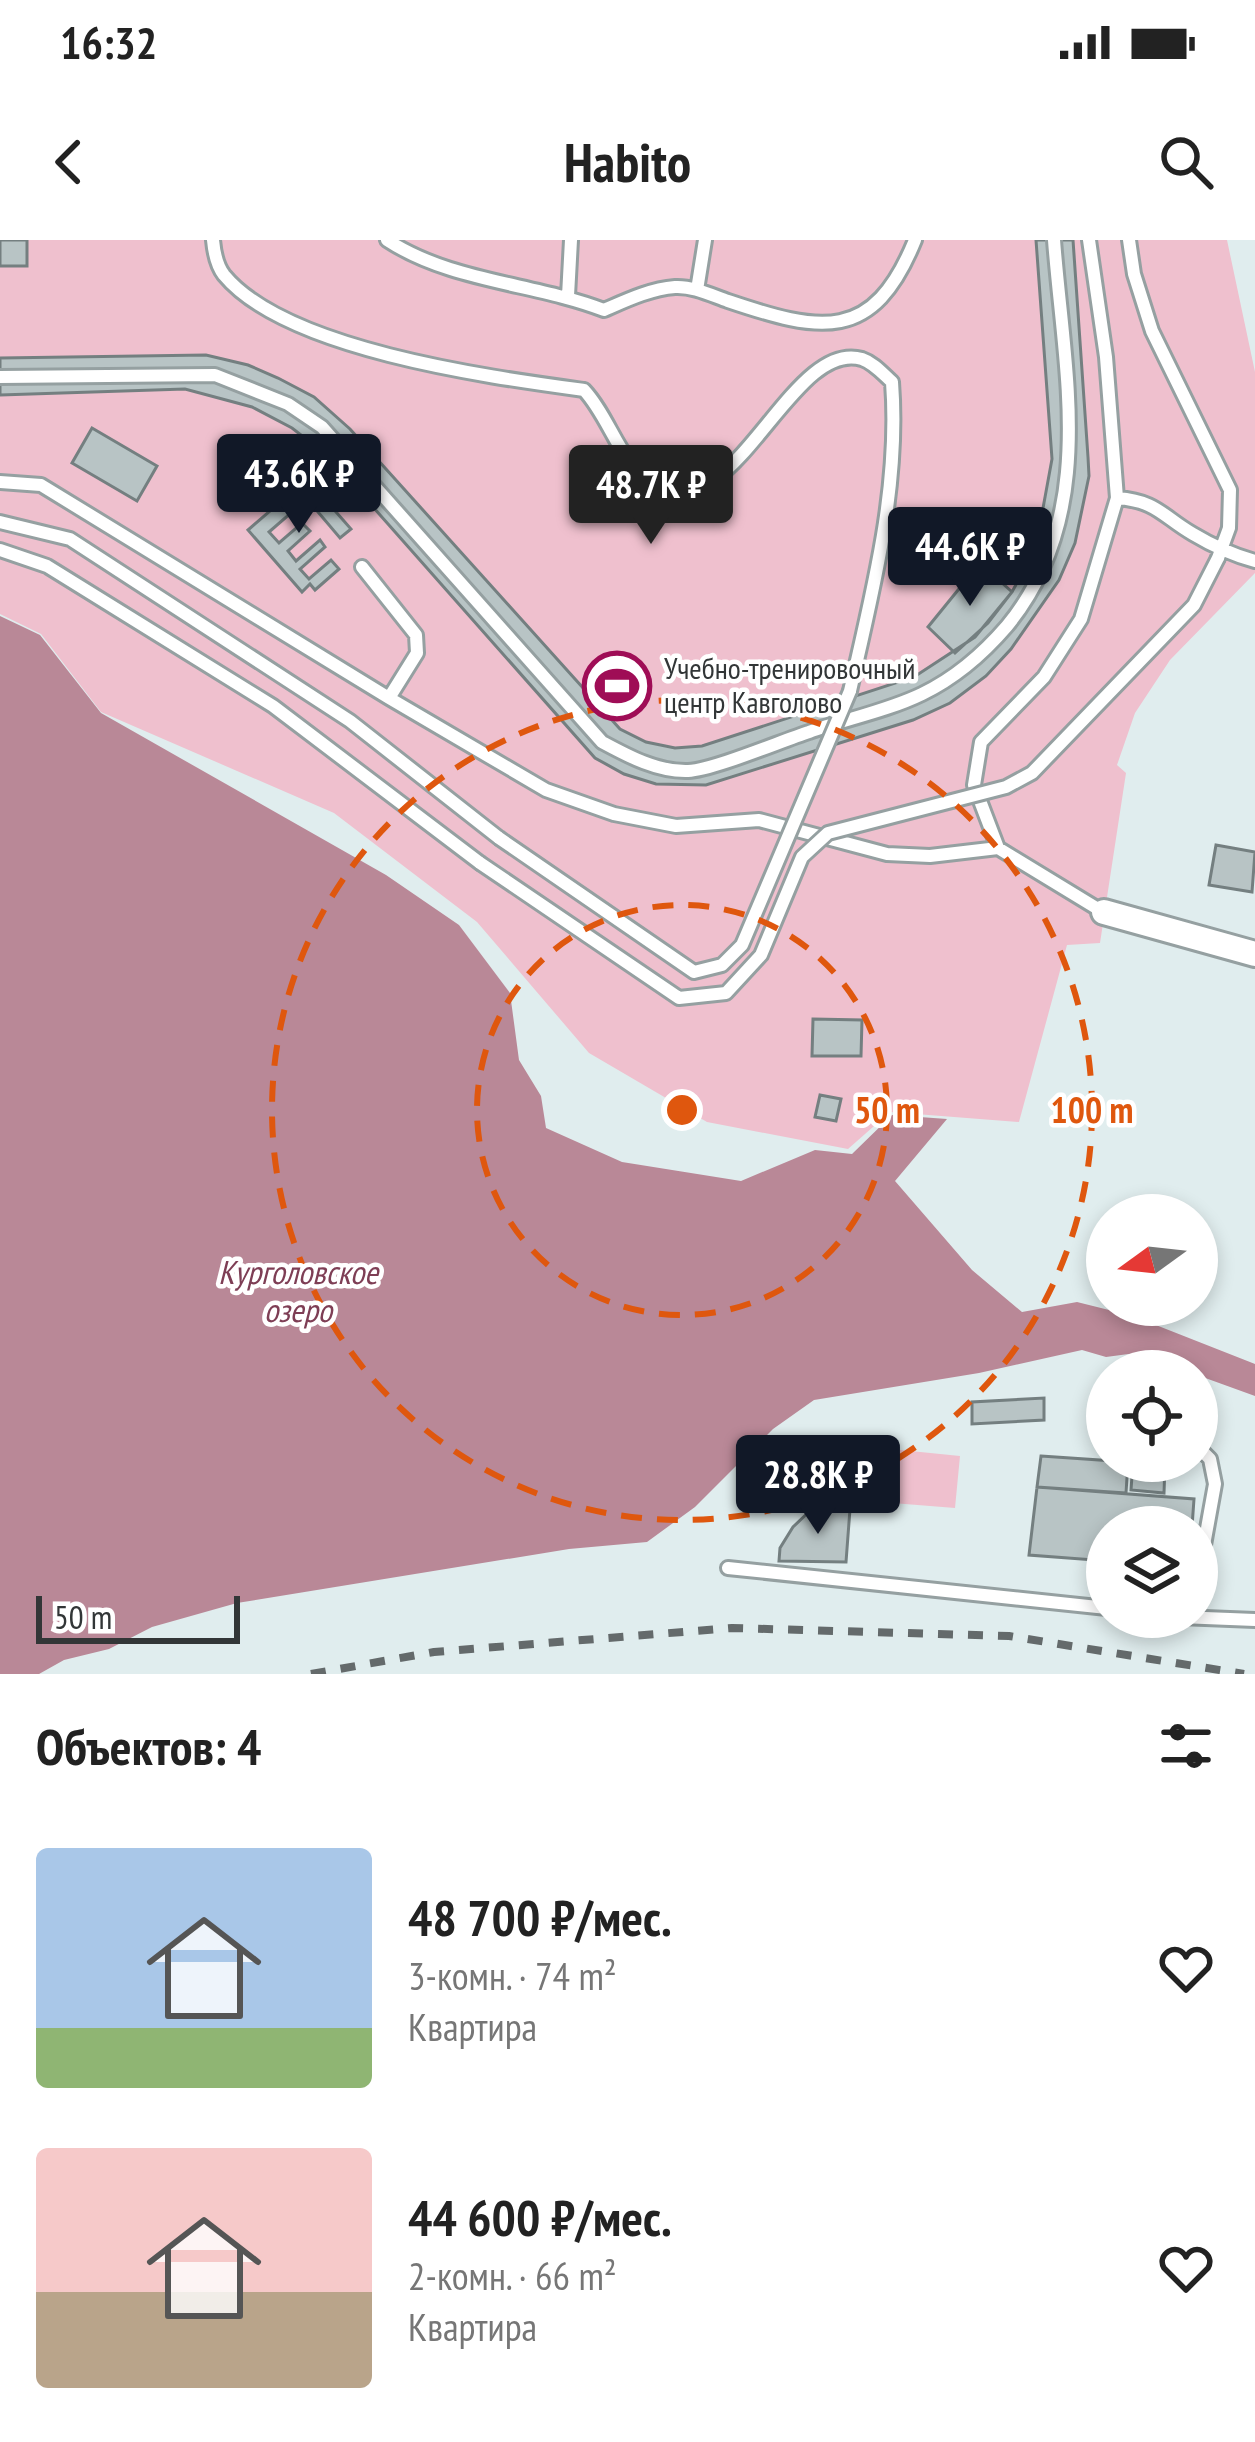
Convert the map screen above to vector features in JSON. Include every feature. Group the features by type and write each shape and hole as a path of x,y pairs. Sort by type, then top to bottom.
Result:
{"street":[{"path":"1104,912 1255,954"}],"lane":[{"path":"0,522 70,539 350,721 499,838 694,972 722,964 742,945 850,691 876,577 896,434 892,382 859,358 814,372 734,465 682,493 660,489 636,472 584,390 446,367 305,328 253,302 221,271 213,240"},
{"path":"386,240 408,254 604,310 677,287 790,322 824,326 868,308 901,275 915,240"},
{"path":"568,296 571,240"},
{"path":"697,290 705,240"},
{"path":"0,377 215,375 288,404 322,428 602,742 635,759 690,771 920,695 959,673 1013,618 1052,551 1069,484 1054,240"},
{"path":"998,848 974,784 981,742 1044,676 1082,619 1118,498 1106,357 1089,240"},
{"path":"0,550 47,566 274,706 480,863 679,998 726,993 761,955 802,857 828,833 1006,787 1032,772 1194,605 1229,527 1230,490 1152,331 1134,274 1130,240"},
{"path":"0,482 41,485 546,790 614,814 676,826 759,820 887,854 930,856 998,848 1104,912"},
{"path":"1118,498 1144,500 1189,532 1255,561"},
{"path":"362,568 416,635 417,652 389,698"},
{"path":"728,1568 1086,1606"},
{"path":"1218,1619 1255,1620"}],"shaded area":[{"name":"Учебно-тренировочный центр Кавголово","path":"0,240 1227,240 1255,372 1255,573 1170,660 1135,713 1117,765 1126,773 1100,943 1067,945 1019,1122 890,1112 848,1149 707,1122 589,1053 477,922 334,813 101,712 41,634 0,614"},
{"path":"861,1446 960,1456 955,1508 855,1500"},
{"path":"819,1472 850,1474 850,1503 818,1502"}],"water":[{"name":"Курголовское озеро","path":"0,616 40,635 101,713 386,875 459,925 510,993 519,1060 541,1096 546,1128 622,1162 741,1181 815,1150 852,1154 892,1115 947,1119 895,1181 972,1270 1022,1312 1077,1302 1086,1304 1086,1326 1158,1326 1255,1364 1255,1396 1218,1383 1218,1350 1082,1350 979,1373 814,1400 773,1429 695,1507 647,1542 569,1549 237,1603 152,1627 109,1649 64,1660 39,1674 0,1674"}],"building":[{"path":"0,240 27,240 27,266 0,266"},
{"path":"1036,240 1073,240 1088,457 1089,476 1075,543 1059,580 1011,649 986,676 950,703 913,720 706,785 656,784 595,758 327,455 292,428 252,407 185,389 0,395 0,358 206,355 278,378 314,397 350,429 620,729 646,742 675,748 702,746 914,677 975,637 1012,592 1039,530 1052,459"},
{"path":"92,428 157,466 137,501 72,463"},
{"path":"307,479 351,529 340,538 307,499 269,532 279,543 302,523 310,531 288,551 296,561 320,540 325,547 300,569 309,579 331,560 339,569 315,590 310,584 302,592 248,530"},
{"path":"980,563 1012,592 988,623 955,653 928,627"},
{"path":"1216,845 1255,852 1252,892 1209,885"},
{"path":"813,1019 862,1020 861,1056 812,1056"},
{"path":"820,1095 841,1099 836,1121 815,1117"},
{"path":"1044,1398 1044,1420 972,1424 972,1402"},
{"path":"1041,1456 1086,1459 1086,1482 1127,1482 1126,1493 1037,1487"},
{"path":"1132,1482 1164,1482 1164,1493 1131,1490"},
{"path":"1037,1487 1194,1499 1194,1506 1086,1506 1086,1559 1029,1555"},
{"path":"815,1506 850,1509 846,1562 779,1561 780,1548 793,1527"}],"railway":[{"path":"311,1674 434,1652 732,1628 1009,1636 1244,1674"}],"place":[{"name":"Учебно-тренировочный центр Кавголово","path":"617,686"}]}
